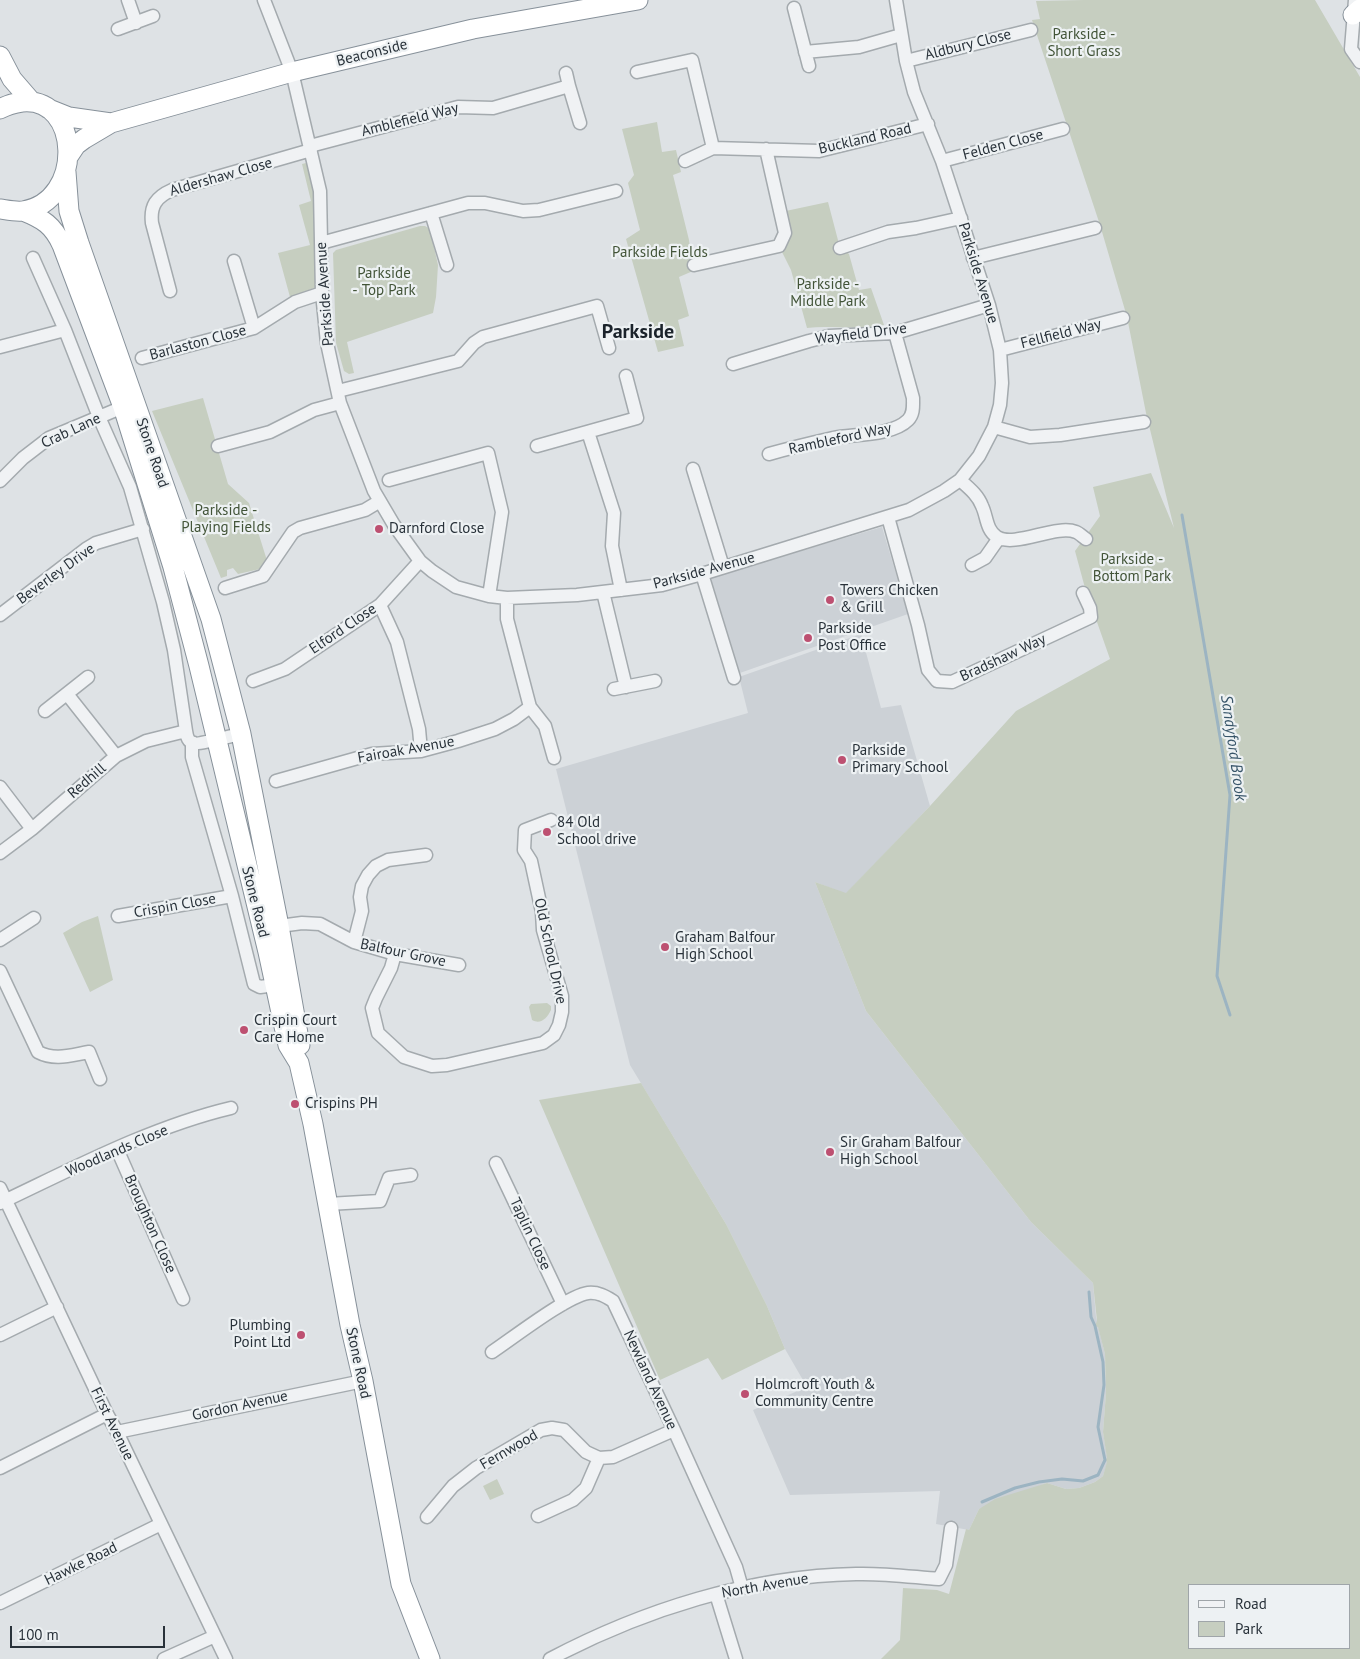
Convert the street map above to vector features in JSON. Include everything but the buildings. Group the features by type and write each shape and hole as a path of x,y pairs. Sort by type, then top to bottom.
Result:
{"highway":[{"name":"Beaconside","path":"22,211 38,206 48,199 60,184 76,146 111,123 292,72 473,29 638,0"},
{"path":"0,56 12,79 39,105"},
{"path":"0,109 11,104 39,105"},
{"name":"Beaconside","path":"39,105 69,117 111,123"},
{"name":"Stone Road","path":"39,105 59,121 66,134 69,210 79,244 211,619 241,734 271,928 275,985 288,1045 299,1063"},
{"path":"0,210 22,211"},
{"name":"Stone Road","path":"22,211 51,226 62,245 123,407 173,567 216,739 271,928 300,1043 299,1063 313,1124 401,1584 430,1659"}],"street":[{"path":"128,0 136,22"},
{"name":"Parkside Avenue","path":"264,0 266,22 292,72 320,191 322,293 327,344 339,397 374,491 394,525 420,561 446,582 456,587 489,596 507,598 549,597 662,585 702,574 915,507 960,480 979,456 994,427 1000,405 1002,383 1000,350 961,218 942,161 914,92 906,61 896,0"},
{"path":"794,8 809,66"},
{"path":"1356,8 1350,49 1360,62"},
{"path":"118,29 153,16"},
{"name":"Aldbury Close","path":"906,61 1031,30"},
{"path":"805,52 859,47 901,35"},
{"path":"637,72 692,60 713,148"},
{"path":"566,73 580,122"},
{"name":"Amblefield Way","path":"311,148 458,107 493,108 569,86"},
{"name":"Buckland Road","path":"685,161 713,148 819,151 928,124"},
{"name":"Felden Close","path":"942,161 1063,129"},
{"name":"Aldershaw Close","path":"172,284 152,223 151,214 157,198 172,190 311,148"},
{"path":"694,265 779,246 785,233 766,149"},
{"path":"322,243 468,203 485,203 523,211 539,210 616,191"},
{"path":"431,213 447,265"},
{"path":"840,248 888,232 961,218"},
{"path":"973,258 1094,228"},
{"path":"33,258 124,473 143,529 174,650 188,739 192,743 199,744 241,734"},
{"name":"Barlaston Close","path":"234,261 254,328"},
{"name":"Barlaston Close","path":"142,358 254,328 295,302 322,293"},
{"name":"Wayfield Drive","path":"733,364 809,340 829,336 895,333 988,305"},
{"path":"218,446 270,432 339,397 458,361 474,343 483,337 597,306 609,348"},
{"name":"Fellfield Way","path":"1000,350 1123,318"},
{"path":"0,347 65,330"},
{"name":"Rambleford Way","path":"769,454 836,438 896,428 908,420 913,410 913,398 895,333"},
{"path":"536,446 637,418 626,376"},
{"name":"Crab Lane","path":"0,481 33,449 49,438 123,407"},
{"path":"994,427 1030,437 1060,435 1144,422"},
{"path":"588,432 614,514 612,546 621,590"},
{"path":"389,480 488,453 502,512 489,596"},
{"path":"693,469 723,567"},
{"path":"960,480 974,492 982,506 988,526 992,533 999,538 1012,540 1061,531 1076,532 1086,539"},
{"path":"225,588 262,576 294,532 300,528 365,510 380,501"},
{"name":"Bradshaw Way","path":"888,517 918,625 928,670 937,681 952,682 1091,617 1090,608 1083,593"},
{"name":"Beverley Drive","path":"0,615 86,549 96,543 143,529"},
{"path":"972,565 985,558 999,538"},
{"name":"Elford Close","path":"253,681 285,669 380,605 420,561"},
{"path":"702,574 734,678"},
{"path":"603,592 620,688 655,681"},
{"path":"507,598 507,619 530,707 546,726 554,758"},
{"path":"380,605 397,642 419,729 421,751"},
{"path":"45,711 88,677"},
{"path":"68,694 116,756"},
{"name":"Fairoak Avenue","path":"276,781 372,754 421,751 458,742 495,729 514,719 530,707"},
{"name":"Redhill","path":"0,853 116,756 146,741 186,732"},
{"path":"192,743 192,757 232,896 254,984 260,987 275,985"},
{"path":"0,787 32,828"},
{"name":"Old School Drive","path":"395,954 391,968 372,1008 378,1033 404,1057 432,1066 447,1065 543,1043 554,1035 559,1026 562,1012 562,996 543,930 542,912 531,861 524,850 525,830 552,820"},
{"path":"354,942 362,911 360,898 362,886 370,872 376,866 388,860 426,855"},
{"name":"Crispin Close","path":"118,916 232,896"},
{"path":"0,940 34,918"},
{"name":"Balfour Grove","path":"271,928 302,923 320,924 354,942 395,954 459,965"},
{"path":"0,971 38,1052 57,1058 89,1052 100,1079"},
{"name":"Woodlands Close","path":"3,1202 117,1149 208,1114 231,1108"},
{"name":"Broughton Close","path":"117,1149 183,1299"},
{"name":"Taplin Close","path":"496,1163 563,1304"},
{"path":"328,1204 380,1201 389,1178 410,1175"},
{"name":"First Avenue","path":"0,1188 3,1202 57,1307 226,1659"},
{"name":"Newland Avenue","path":"492,1352 563,1304 586,1293 604,1295 613,1301 736,1567 742,1588"},
{"path":"0,1335 57,1307"},
{"name":"Gordon Avenue","path":"117,1432 363,1381"},
{"path":"0,1468 107,1414"},
{"name":"Fernwood","path":"427,1517 453,1486 476,1468 541,1430 552,1428 564,1430 586,1452 599,1458"},
{"path":"538,1516 572,1500 586,1488 599,1458 613,1457 674,1430"},
{"name":"Hawke Road","path":"0,1603 161,1524"},
{"name":"North Avenue","path":"550,1659 641,1618 684,1603 742,1588 798,1578 856,1574 939,1579 946,1565 951,1528"},
{"path":"716,1594 736,1659"},
{"path":"164,1659 215,1636"}],"shaded area":[{"path":"882,527 908,614 737,674 709,578"},
{"name":"Sir Graham Balfour High School","path":"861,634 881,708 901,705 930,806 846,894 815,882 866,1011 1031,1222 1093,1283 1096,1317 1105,1354 1106,1393 1103,1432 1108,1461 1103,1476 1095,1482 1079,1488 1066,1489 1047,1483 979,1509 969,1530 936,1524 940,1491 790,1495 753,1410 807,1387 785,1349 767,1306 726,1224 630,1065 556,769 748,713 739,677"}],"green space":[{"path":"1315,0 1360,77 1360,1659 881,1659 900,1640 903,1588 937,1590 949,1594 966,1529 969,1530 979,1509 995,1499 1047,1483 1066,1489 1079,1488 1095,1482 1103,1476 1107,1462 1105,1460 1107,1458 1103,1432 1106,1393 1105,1354 1098,1327 1095,1326 1097,1321 1093,1283 1031,1222 866,1011 815,882 846,893 930,806 1016,711 1110,659 1085,588 1075,551 1100,516 1093,487 1151,473 1174,528 1146,413 1127,317 1100,225 1032,20 1040,19 1036,1"},
{"name":"Parkside Fields","path":"657,122 662,152 676,150 681,172 673,175 689,240 693,271 679,277 689,316 678,320 684,346 658,352 626,239 640,230 628,183 634,175 622,129"},
{"path":"310,162 316,184 317,287 290,297 278,253 310,245 299,205 311,201 302,164"},
{"name":"Parkside - Middle Park","path":"828,202 839,244 849,254 859,290 871,288 884,325 865,328 807,328 791,270 779,246 781,212"},
{"name":"Parkside - Top Park","path":"420,226 430,229 438,265 433,313 347,342 354,373 349,374 344,371 336,343 333,253 336,250"},
{"name":"Parkside - Playing Fields","path":"203,398 228,484 249,503 269,567 238,574 233,568 227,570 227,576 221,578 152,411"},
{"path":"98,916 113,980 90,992 63,933 82,922"},
{"path":"547,1003 551,1006 551,1010 546,1018 538,1022 532,1020 529,1007 531,1004"},
{"path":"641,1083 726,1224 767,1306 785,1349 722,1380 708,1358 660,1380 539,1100"},
{"path":"497,1479 504,1494 490,1500 483,1486"}],"waterway":[{"name":"Sandyford Brook","path":"1182,515 1230,795 1217,976 1230,1015"},
{"name":"Sandyford Brook","path":"982,1502 1015,1488 1039,1482 1062,1479 1083,1481 1098,1475 1105,1460 1098,1427 1104,1385 1103,1362 1095,1326 1091,1317 1089,1292"}],"place":[{"name":"Darnford Close","path":"379,529"},
{"name":"Towers Chicken & Grill","path":"830,600"},
{"name":"Parkside Post Office","path":"808,638"},
{"name":"Parkside Primary School","path":"842,760"},
{"name":"84 Old School drive","path":"547,832"},
{"name":"Graham Balfour High School","path":"665,947"},
{"name":"Crispin Court Care Home","path":"244,1030"},
{"name":"Crispins PH","path":"295,1104"},
{"name":"Sir Graham Balfour High School","path":"830,1152"},
{"name":"Plumbing Point Ltd","path":"301,1335"},
{"name":"Holmcroft Youth & Community Centre","path":"745,1394"}],"district":[{"name":"Parkside","path":"638,332"}],"park label":[{"name":"Parkside - Short Grass","path":"1084,44"},
{"name":"Parkside - Bottom Park","path":"1132,568"}]}
